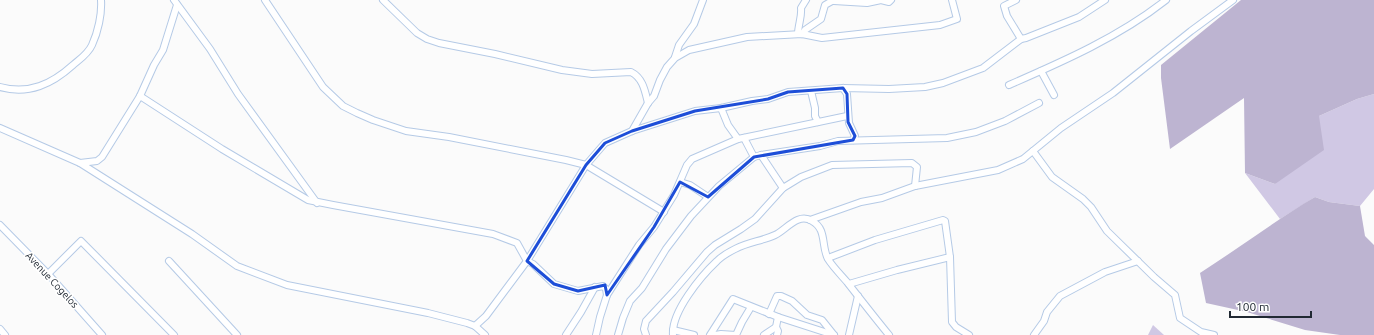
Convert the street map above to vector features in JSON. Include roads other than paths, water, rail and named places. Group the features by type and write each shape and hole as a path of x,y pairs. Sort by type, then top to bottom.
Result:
{"street":[{"path":"0,87 18,90 42,86 65,72 85,55 92,45 102,10 101,0"},
{"path":"265,0 323,87 343,106 357,114 406,132 449,137 586,165 664,212"},
{"path":"383,0 417,33 427,39 439,43 502,55 562,70 592,74 631,72 640,78 648,103"},
{"path":"632,131 648,103 654,96 660,80 675,58 679,45 694,24 703,0"},
{"path":"800,34 798,25 802,15 801,8 806,0"},
{"path":"800,34 821,19 825,5 834,0 867,3 882,0 888,2 891,0"},
{"path":"675,58 689,50 747,37 800,34 822,38 940,25 957,19 952,0"},
{"path":"1001,0 1007,16 1021,39"},
{"path":"1004,6 1016,0"},
{"path":"475,326 486,316 527,261 586,165 605,143 632,131 695,111 721,108 768,99 788,92 843,88 889,89 925,87 943,83 983,68 1021,39 1079,17 1105,0"},
{"path":"1009,85 1117,34 1166,0"},
{"path":"810,220 861,202 882,198 915,186 998,170 1023,160 1061,128 1113,93 1191,31 1233,0"},
{"path":"80,164 97,161 102,158 140,96 154,65 163,50 175,3"},
{"path":"175,3 210,49 238,94 317,202"},
{"path":"679,45 689,50"},
{"path":"1041,71 1054,94"},
{"path":"843,88 847,94 847,116 848,123 855,136 853,140"},
{"path":"811,91 815,108 815,116 818,122"},
{"path":"140,96 222,149 308,200 493,234 517,243 527,261 533,264 554,284 578,292 603,286 608,295"},
{"path":"618,335 630,301 642,288 666,249 691,216 719,186 754,157 853,140 947,138 976,132 1005,121 1039,103"},
{"path":"721,108 728,125 741,139 754,157"},
{"path":"596,335 600,317 608,295 639,245 664,212 674,195 687,165 692,159 756,134 847,116"},
{"path":"0,128 80,164 192,234 237,266 287,285 428,313 475,326 482,334"},
{"path":"1033,151 1052,177 1083,199 1091,207 1107,231 1175,295 1180,318 1203,333 1214,335"},
{"path":"761,155 783,188"},
{"path":"646,335 644,329 646,321 673,292 706,252 754,219 783,188 801,177 832,165 912,163 917,167 915,186"},
{"path":"680,182 708,197"},
{"path":"694,335 673,332 675,320 690,292 718,260 736,249 777,234 790,223 806,218 814,222 823,233 828,258 889,335"},
{"path":"828,258 875,240 943,220 945,221 950,257 952,322 956,327 969,335"},
{"name":"Avenue Cogelos","path":"0,225 48,274 102,335"},
{"path":"48,274 81,241 174,335"},
{"path":"849,284 896,270 950,257"},
{"path":"169,261 237,335"},
{"path":"1034,335 1044,321 1047,312 1060,296 1105,272 1138,261"},
{"path":"566,335 595,287"},
{"path":"769,314 777,296 781,296 796,304 807,315 822,320 834,335"},
{"path":"849,335 858,296"},
{"path":"710,335 732,299 769,314 834,335"},
{"path":"715,335 736,335 751,307"},
{"path":"777,335 778,331 776,327 778,317"},
{"path":"764,335 776,327"},
{"path":"0,329 5,335"}]}
